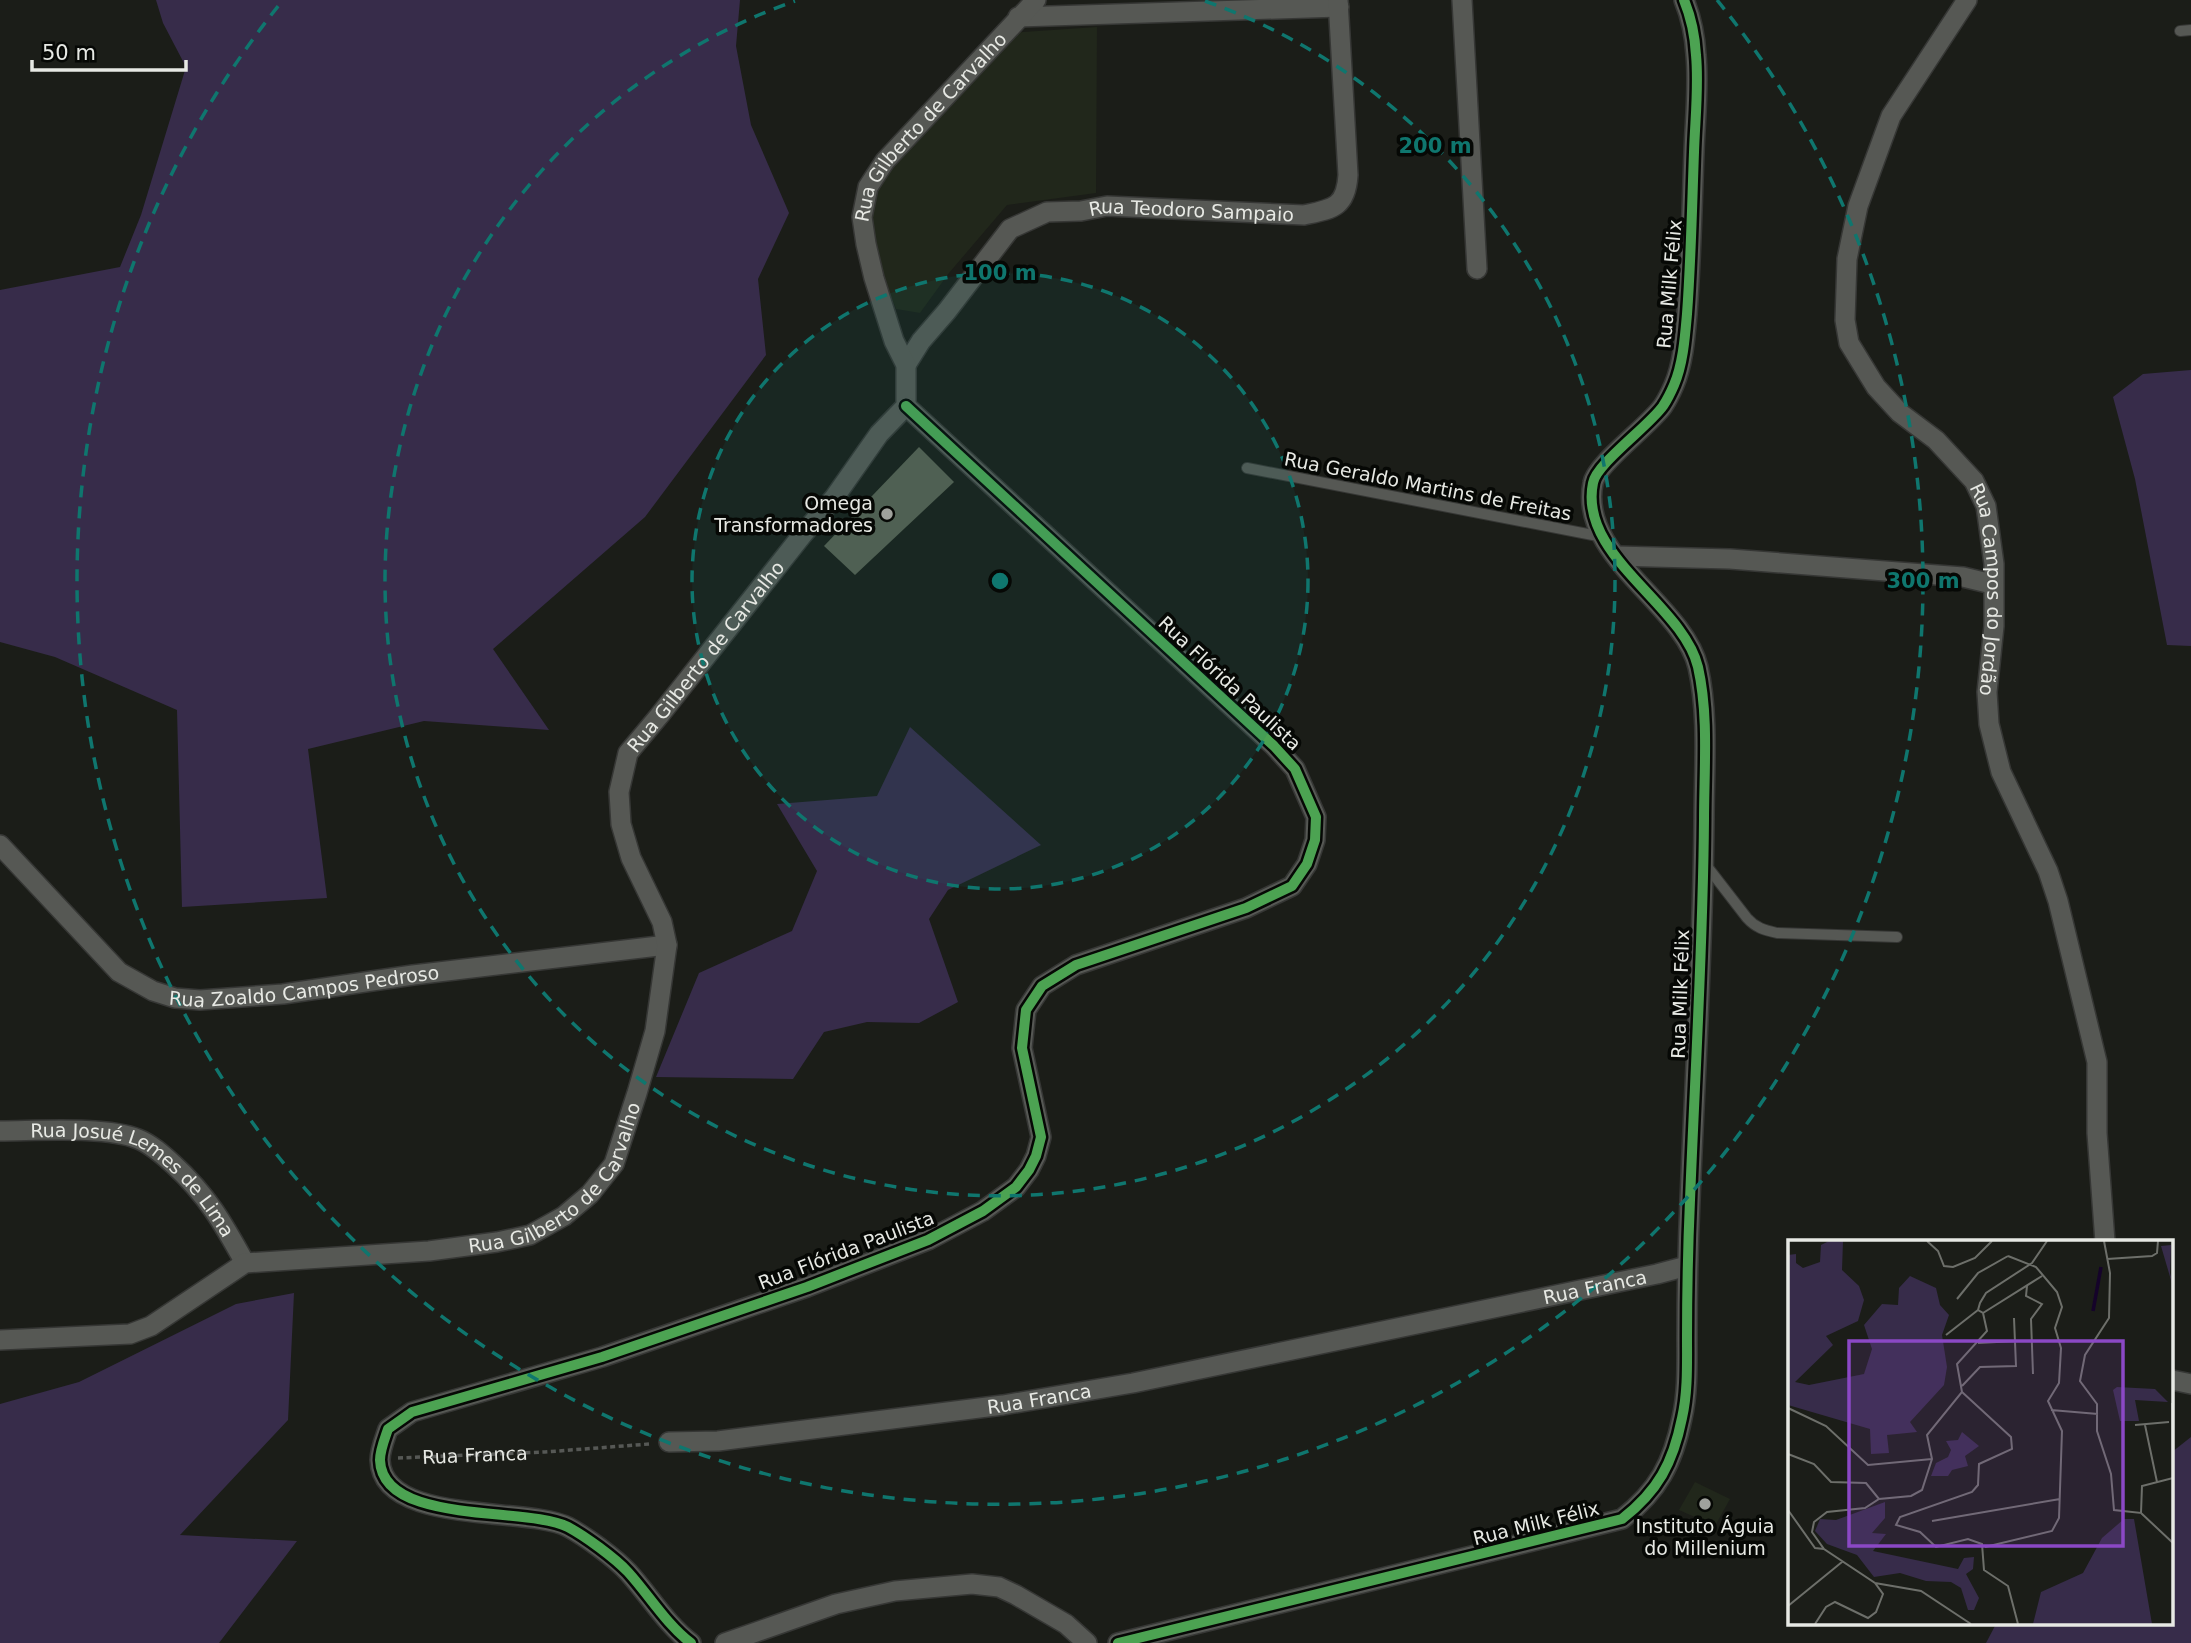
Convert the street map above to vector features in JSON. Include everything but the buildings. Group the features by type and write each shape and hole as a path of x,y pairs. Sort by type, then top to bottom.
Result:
{"street":[{"name":"Rua Gilberto de Carvalho","path":"245,1263 429,1251 530,1235 564,1216 590,1194 614,1164 655,1031 667,945 662,922 631,858 621,824 619,792 628,753 834,498 879,434 905,406 905,365 894,341 866,244 862,217 868,187 885,161 1036,0"},
{"path":"1462,0 1477,269"},
{"name":"Rua Milk Félix","path":"1118,1643 1622,1519 1644,1503 1660,1483 1683,1416 1703,862 1704,723 1698,665 1691,648 1603,537 1592,512 1592,481 1601,466 1620,451 1663,406 1676,380 1685,337 1692,216 1696,56 1684,0"},
{"name":"Rua Campos do Jordão","path":"1967,0 1891,116 1858,206 1847,259 1845,320 1849,343 1876,387 1900,413 1936,440 1974,481 1986,506 1994,564 1994,626 1987,692 1989,724 2001,772 2055,891 2097,1062 2097,1133 2105,1240"},
{"path":"1018,18 1339,3"},
{"name":"Rua Teodoro Sampaio","path":"905,365 1010,229 1047,212 1081,211 1107,206 1304,215 1329,209 1341,202 1347,191 1348,176 1339,3"},
{"name":"Rua Flórida Paulista","path":"380,1458 388,1429 412,1412 602,1357 807,1287 928,1240 984,1211 1016,1187 1029,1170 1039,1147 1041,1137 1038,1115 1022,1048 1026,1010 1042,986 1076,965 1246,908 1292,886 1307,864 1315,840 1316,817 1295,769 1264,736 905,406"},
{"path":"1616,556 1730,559 1963,577 1992,584"},
{"name":"Rua Zoaldo Campos Pedroso","path":"0,845 119,972 153,991 175,998 200,1000 283,994 413,975 667,945"},
{"name":"Rua Josué Lemes de Lima","path":"0,1131 118,1134 140,1140 193,1181 209,1200 245,1263"},
{"path":"0,1340 130,1334 151,1326 245,1263"},
{"name":"Rua Franca","path":"668,1442 718,1441 1003,1405 1133,1383 1657,1275 1687,1266"},
{"path":"380,1458 383,1474 394,1487 411,1499 468,1513 540,1520 567,1527 627,1570 660,1612 691,1643"},
{"path":"725,1643 836,1604 894,1591 972,1584 999,1587 1016,1595 1066,1624 1087,1643"}],"lane":[{"path":"2180,31 2191,30"},
{"name":"Rua Geraldo Martins de Freitas","path":"1247,468 1603,537"},
{"path":"1703,862 1754,926 1777,933 1897,937"}],"shaded area":[{"path":"156,0 740,0 736,46 751,125 789,213 758,279 766,355 645,517 493,649 549,730 424,721 308,749 327,898 182,907 177,710 55,657 0,642 0,290 120,267 141,215 186,67 163,23"},
{"path":"1097,27 1096,193 1007,205 949,273 920,313 896,309 874,255 868,196 1009,33"},
{"path":"2191,370 2191,646 2167,645 2135,479 2113,397 2143,374"},
{"path":"910,727 1041,845 948,890 929,919 958,1002 919,1023 867,1022 824,1032 793,1079 656,1077 699,973 792,931 817,871 777,804 877,796"},
{"path":"294,1293 288,1420 180,1535 297,1541 219,1643 0,1643 0,1404 79,1382 236,1304"},
{"path":"2191,1437 2191,1643 1986,1643 1995,1626 2174,1626 2174,1450"},
{"name":"Instituto Águia do Millenium","path":"1695,1482 1730,1499 1715,1526 1679,1510"}],"cycle path":[{"path":"1118,1643 1622,1519 1654,1487 1674,1449 1684,1408 1687,1378 1689,1234 1703,868 1704,705 1698,667 1689,644 1616,557 1601,534 1593,509 1593,483 1603,466 1663,406 1674,385 1682,359 1690,274 1697,79 1694,34 1684,0"},
{"path":"691,1643 622,1566 568,1527 549,1521 430,1505 405,1495 387,1481 380,1460 388,1429 412,1412 602,1357 807,1287 928,1240 983,1211 1016,1187 1029,1170 1041,1137 1022,1048 1026,1010 1042,986 1076,965 1246,908 1292,886 1307,864 1315,840 1316,817 1295,769 1274,746 906,406"}],"place":[{"name":"Omega Transformadores","path":"887,514"},
{"name":"Instituto Águia do Millenium","path":"1705,1504"}]}
